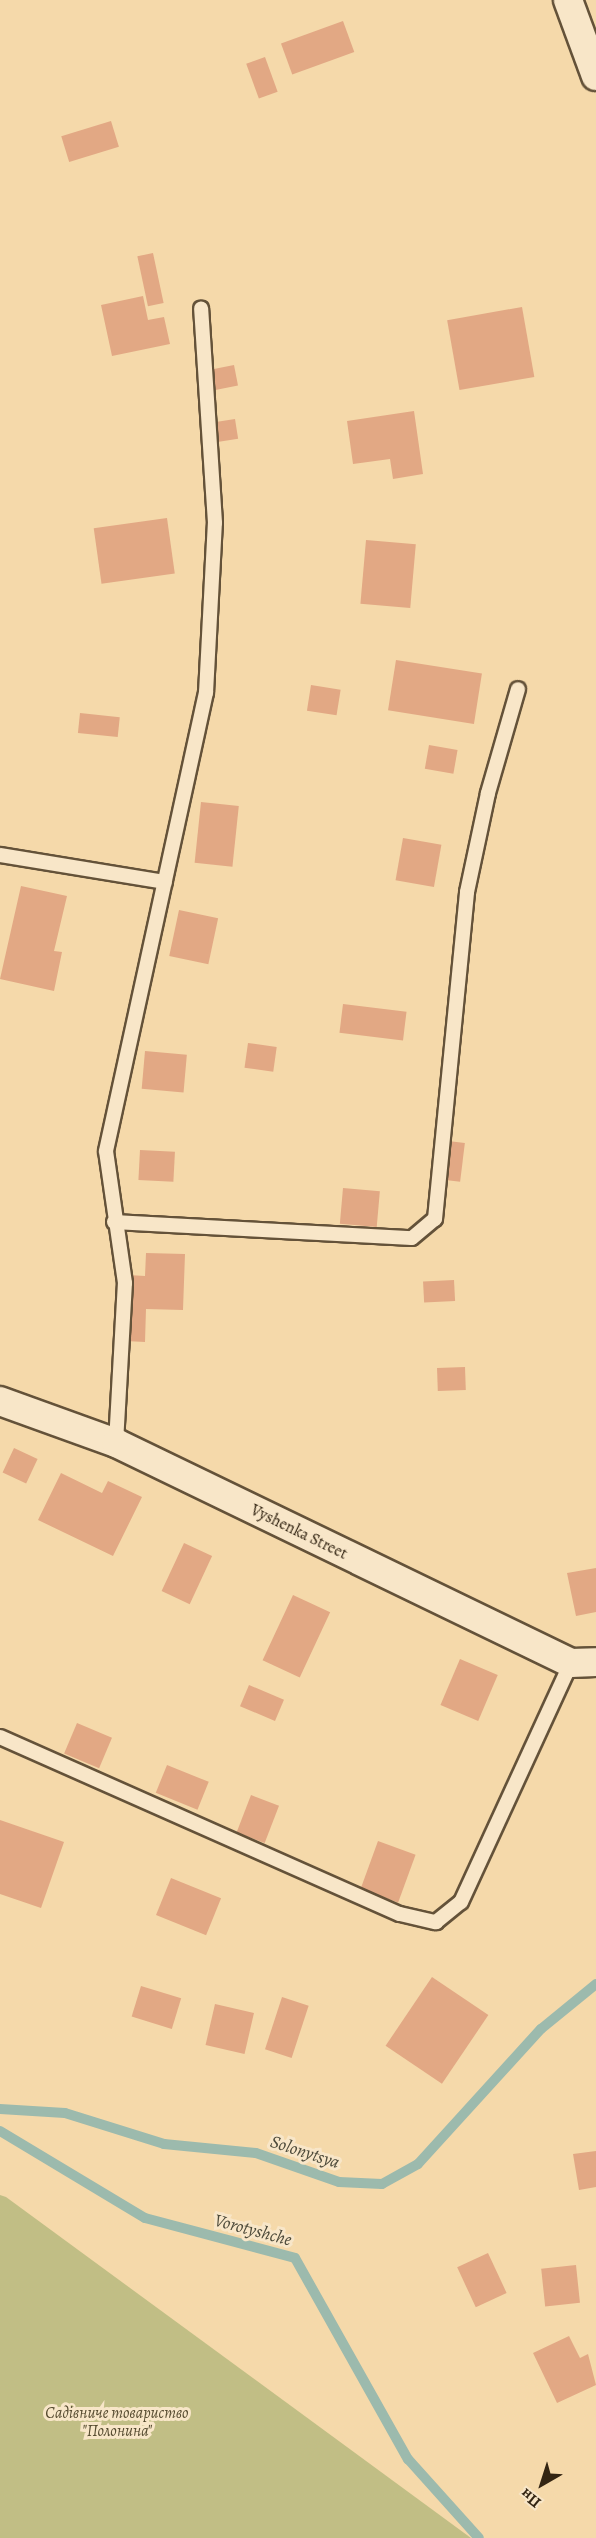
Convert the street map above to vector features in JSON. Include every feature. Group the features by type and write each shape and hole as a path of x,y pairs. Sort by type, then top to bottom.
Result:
{"street":[{"path":"568,0 596,76"},
{"name":"Vyshenka Street","path":"0,1401 116,1443 584,1663"}],"lane":[{"path":"116,1443 125,1283 114,1222 106,1151 206,693 215,523 201,308"},
{"path":"114,1222 412,1238 435,1219 468,892 488,793 518,689"},
{"path":"0,855 165,882"},
{"path":"0,1737 400,1914 436,1922 461,1902 584,1663"}],"green space":[{"name":"Садівниче товариство \"Полонина\"","path":"0,2195 6,2197 471,2538 0,2538"}],"building":[{"path":"343,21 354,52 292,75 281,44"},
{"path":"265,57 278,92 259,99 246,64"},
{"path":"111,121 119,147 69,162 61,136"},
{"path":"153,253 164,303 148,306 137,256"},
{"path":"143,296 148,320 164,317 170,344 112,356 101,305"},
{"path":"522,307 534,377 459,390 447,320"},
{"path":"234,365 238,386 215,390 211,369"},
{"path":"414,411 423,474 393,479 390,459 353,464 347,421"},
{"path":"235,419 238,439 217,442 214,422"},
{"path":"167,518 175,573 102,584 94,528"},
{"path":"366,540 416,544 410,608 360,604"},
{"path":"396,660 482,674 474,724 388,710"},
{"path":"311,685 341,690 337,715 307,711"},
{"path":"80,713 120,717 118,737 78,733"},
{"path":"429,745 458,750 453,774 425,769"},
{"path":"201,802 239,806 232,867 195,863"},
{"path":"403,838 441,845 434,887 396,880"},
{"path":"21,886 67,896 54,951 62,952 54,991 0,979"},
{"path":"179,910 218,918 208,964 169,956"},
{"path":"343,1004 407,1012 403,1041 339,1033"},
{"path":"248,1043 277,1047 273,1072 245,1068"},
{"path":"145,1051 187,1055 184,1093 142,1089"},
{"path":"448,1141 465,1143 460,1182 443,1180"},
{"path":"140,1150 175,1152 173,1182 138,1180"},
{"path":"343,1188 380,1191 377,1227 340,1224"},
{"path":"146,1253 185,1254 183,1310 146,1309 145,1342 125,1341 128,1275 145,1276"},
{"path":"454,1280 455,1301 424,1303 423,1282"},
{"path":"465,1367 466,1390 438,1391 437,1368"},
{"path":"14,1448 38,1459 26,1483 3,1472"},
{"path":"61,1473 102,1493 108,1481 142,1497 113,1556 38,1520"},
{"path":"184,1543 212,1556 190,1604 162,1591"},
{"path":"596,1568 596,1612 576,1616 567,1573"},
{"path":"293,1595 330,1612 300,1678 263,1660"},
{"path":"460,1659 498,1675 478,1721 440,1705"},
{"path":"249,1685 284,1700 275,1721 240,1706"},
{"path":"77,1723 112,1738 99,1768 64,1753"},
{"path":"167,1765 209,1782 197,1810 156,1793"},
{"path":"251,1795 279,1806 265,1843 237,1832"},
{"path":"0,1820 64,1842 41,1908 0,1894"},
{"path":"378,1841 416,1855 398,1903 361,1889"},
{"path":"171,1878 221,1898 206,1935 156,1915"},
{"path":"432,1977 488,2015 442,2084 386,2046"},
{"path":"141,1986 181,1998 172,2029 132,2017"},
{"path":"282,1997 309,2006 292,2058 265,2049"},
{"path":"215,2004 254,2013 245,2054 206,2045"},
{"path":"596,2151 596,2187 579,2190 573,2154"},
{"path":"488,2253 507,2293 476,2307 457,2267"},
{"path":"576,2265 580,2303 545,2306 541,2269"},
{"path":"569,2336 580,2358 588,2354 596,2385 557,2403 533,2353"}],"waterway":[{"name":"Solonytsya","path":"0,2109 65,2113 164,2144 256,2153 339,2182 382,2184 418,2164 541,2029 596,1984"},
{"name":"Vorotyshche","path":"0,2131 145,2218 295,2258 408,2459 479,2538"}]}
